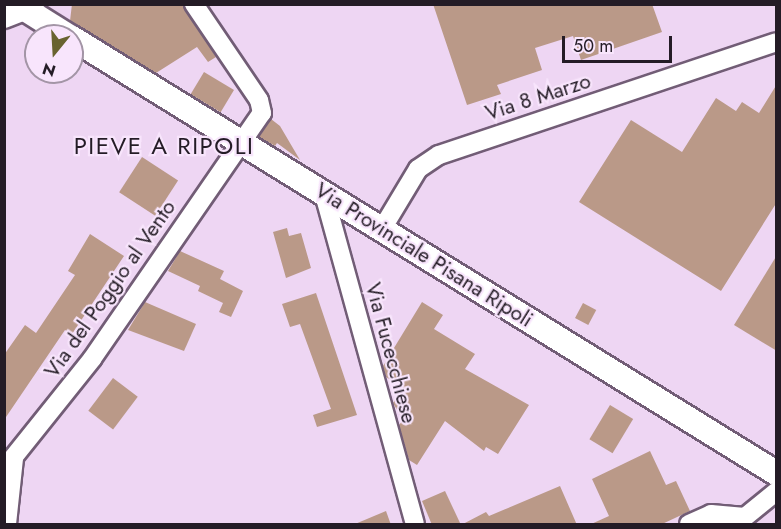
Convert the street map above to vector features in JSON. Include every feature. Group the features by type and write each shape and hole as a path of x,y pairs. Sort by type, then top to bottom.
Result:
{"main road":[{"name":"Via Provinciale Pisana Ripoli","path":"18,13 42,24"},
{"name":"Via Provinciale Pisana Ripoli","path":"84,46 777,473"}],"street":[{"name":"Via del Poggio al Vento","path":"7,525 9,464 92,359 240,141 262,113 260,100 194,4"},
{"name":"Via 8 Marzo","path":"382,229 418,169 439,155 777,42"},
{"name":"Via Fucecchiese","path":"324,194 415,525"},
{"path":"689,525 711,514 746,521 777,492"}],"building":[{"path":"72,4 183,4 216,57 208,62 197,47 156,73 84,29 84,24 75,24 70,21"},
{"path":"433,4 652,4 662,32 581,60 573,36 535,48 542,70 497,85 501,94 467,105"},
{"path":"204,72 234,90 221,112 191,94"},
{"path":"777,84 777,202 721,291 579,202 631,120 682,152 716,98 736,111 742,102 759,113"},
{"path":"271,119 280,126 300,160 277,143 275,146 259,137"},
{"path":"142,157 178,180 155,216 119,192"},
{"path":"287,228 289,236 301,233 311,268 286,278 273,232"},
{"path":"90,234 124,256 72,334 65,330 4,420 4,355 25,325 36,333 75,275 68,271"},
{"path":"180,251 224,271 220,279 243,291 231,317 219,312 223,303 198,291 200,286 168,271"},
{"path":"777,255 777,351 734,325"},
{"path":"316,293 357,415 317,427 313,415 331,409 300,324 290,327 282,304"},
{"path":"145,302 196,324 184,351 128,330"},
{"path":"422,302 443,315 434,329 475,354 465,369 529,405 498,454 486,447 484,451 445,421 417,465 409,460 399,425 403,420 393,403 403,388 386,377 383,366"},
{"path":"583,303 596,310 588,325 575,318"},
{"path":"113,378 138,397 113,429 88,411"},
{"path":"610,405 633,419 613,453 589,439"},
{"path":"650,451 666,485 676,481 690,511 660,525 589,525 609,516 592,479"},
{"path":"560,486 577,525 461,525 486,512 489,516"},
{"path":"445,491 461,525 432,525 422,501"},
{"path":"386,511 391,525 355,525 355,524"}],"district":[{"name":"PIEVE A RIPOLI","path":"164,146"}]}
